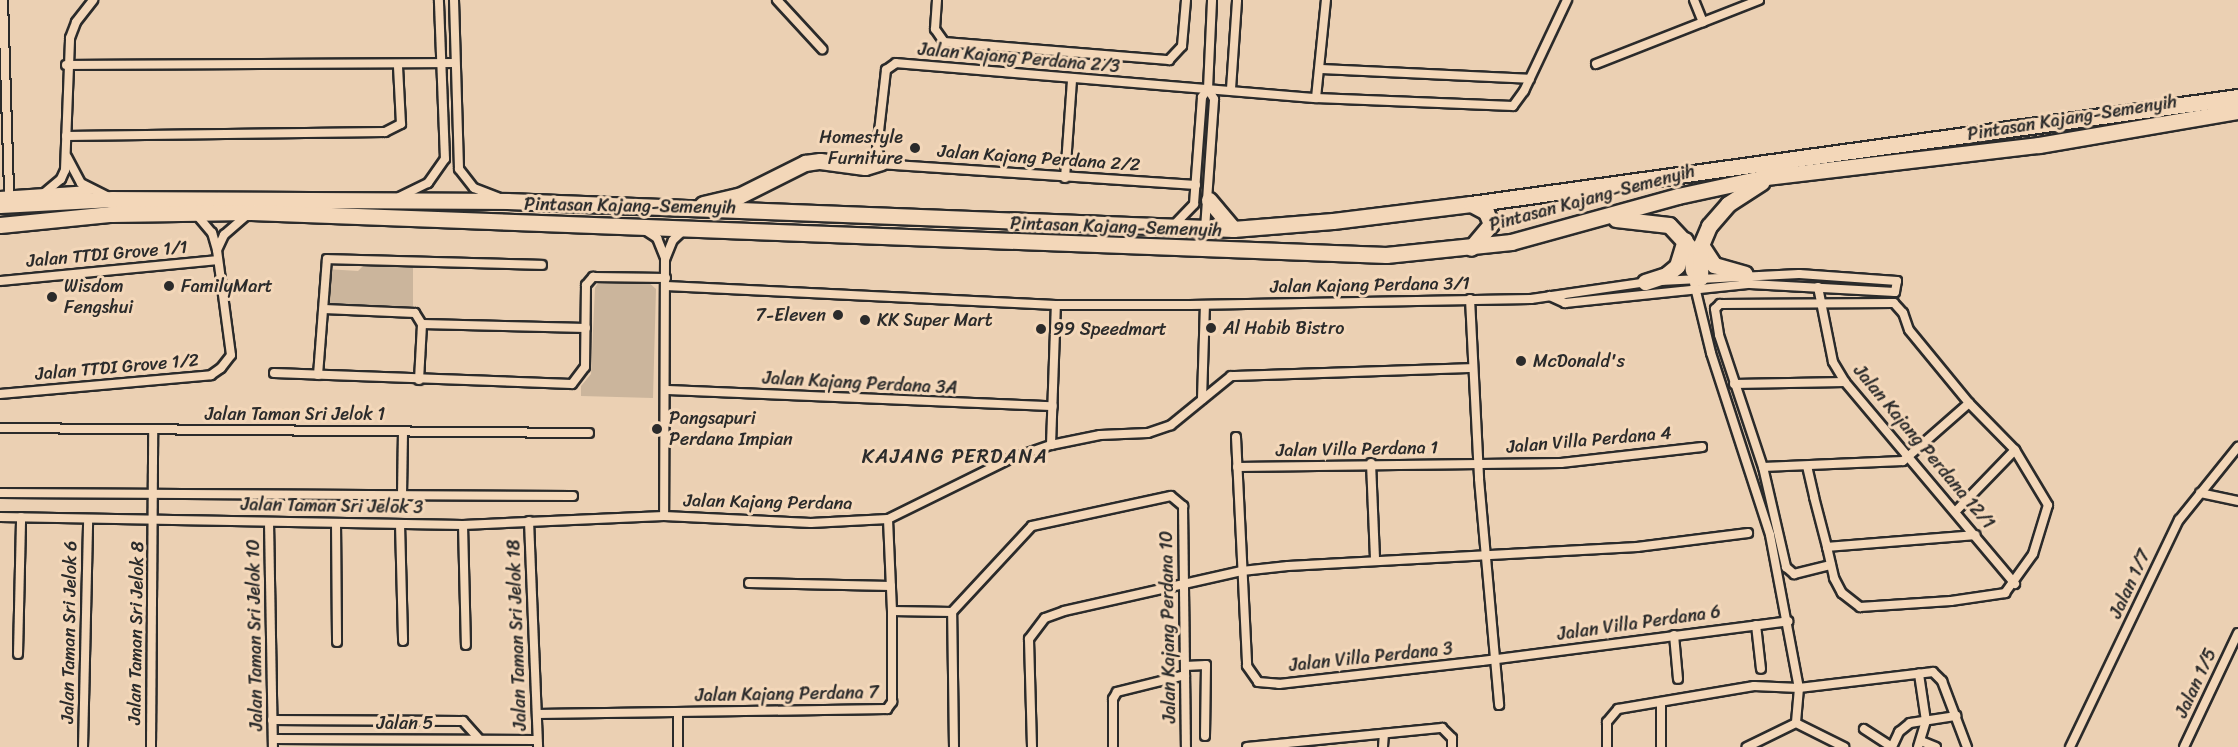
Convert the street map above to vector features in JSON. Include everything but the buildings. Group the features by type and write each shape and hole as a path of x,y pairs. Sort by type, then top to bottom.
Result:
{"highway":[{"path":"2215,108 2238,87"},
{"path":"2215,108 2238,97"},
{"name":"Pintasan Kajang-Semenyih","path":"3,199 507,201 1168,229 1233,229 1333,221 1471,204 2215,108"},
{"name":"Pintasan Kajang-Semenyih","path":"0,225 111,214 251,212 689,226 1328,256 1470,248 1610,216 1688,193 1766,177 2039,145 2215,108"},
{"path":"2215,108 2238,111"},
{"path":"2215,108 2238,116"},
{"path":"692,208 740,195 805,164 820,161 865,167 880,162"},
{"path":"1697,283 1701,245 1720,211 1766,177"},
{"path":"1209,200 1233,229"},
{"path":"1470,248 1491,224 1486,212 1471,204"},
{"path":"1610,216 1622,221 1661,221 1685,240 1692,256 1697,283"},
{"path":"1645,282 1666,275 1677,266 1685,240"},
{"path":"1701,245 1714,265 1745,274"}],"street":[{"path":"3,0 3,199 90,190"},
{"path":"93,0 73,29 66,65 67,156 74,174 90,190 113,199"},
{"path":"388,202 428,183 442,169 445,159 439,0"},
{"path":"454,0 459,169 474,188 507,201"},
{"path":"777,0 822,49"},
{"path":"937,0 935,29 944,42 1169,60 1182,46 1186,0"},
{"path":"1205,230 1209,200 1214,99 1209,89 1212,0"},
{"path":"1231,89 1237,0"},
{"path":"1316,98 1326,0"},
{"path":"1320,69 1530,79 1568,0"},
{"path":"1694,0 1703,22"},
{"path":"1596,64 1758,0"},
{"path":"66,65 398,66 455,63"},
{"name":"Jalan Kajang Perdana 2/3","path":"880,162 877,149 883,81 886,70 896,63 1072,80 1231,89 1316,98 1513,106 1530,79"},
{"path":"66,136 385,132 401,124 398,66"},
{"path":"1065,177 1072,80"},
{"path":"1168,229 1188,213 1194,204 1203,97 1209,89"},
{"path":"44,194 60,179 67,156"},
{"name":"Jalan Kajang Perdana 2/2","path":"880,162 1196,185"},
{"path":"193,212 212,232 217,250"},
{"path":"217,250 224,235 251,212"},
{"path":"636,225 657,238 665,258 664,516"},
{"path":"665,258 673,240 689,226"},
{"name":"Jalan TTDI Grove 1/2","path":"0,394 211,375 231,355 217,250"},
{"path":"318,375 327,259 542,265"},
{"name":"Jalan TTDI Grove 1/1","path":"0,281 217,260"},
{"path":"1550,296 1565,303 1697,283 1745,274 1896,279 1897,290 1697,283 1645,282 1550,296"},
{"path":"1799,274 1809,276 1818,287"},
{"path":"1818,287 1825,279 1836,276"},
{"name":"Jalan Kajang Perdana 3/1","path":"419,380 572,384 585,367 586,285 593,277 1056,305 1190,305 1550,296"},
{"path":"1697,283 1711,353 1758,492 1788,621 1799,688 1796,723"},
{"name":"Jalan Kajang Perdana 12/1","path":"1818,287 1819,302 1833,362 1845,382 1910,456 2014,584"},
{"path":"1470,299 1478,465 1499,705"},
{"path":"1807,465 1827,547 1842,592 1860,607 1951,601 2005,593 2014,584 2033,554 2048,505 2015,450 1969,403 1909,330 1904,313 1894,303 1720,304 1715,309 1734,384 1763,467 1786,567 1794,574 1832,565"},
{"path":"1202,399 1205,304"},
{"path":"1052,445 1056,305"},
{"path":"274,373 419,380 422,324 415,313 324,309"},
{"path":"422,324 586,328"},
{"name":"Jalan Kajang Perdana","path":"664,516 811,523 888,519 1010,459 1052,445 1100,435 1148,433 1171,425 1231,376 1472,368"},
{"path":"1734,384 1845,382"},
{"name":"Jalan Kajang Perdana 3A","path":"666,390 1053,406"},
{"path":"1763,467 1902,461 1969,403"},
{"name":"Jalan Taman Sri Jelok 1","path":"0,428 589,433"},
{"name":"Jalan Taman Sri Jelok 8","path":"151,747 153,430"},
{"path":"402,495 403,432"},
{"path":"1236,437 1242,572"},
{"name":"Jalan Villa Perdana 4","path":"1478,465 1561,463 1702,447"},
{"name":"Jalan 1/7","path":"2070,747 2179,520 2238,447"},
{"path":"1956,511 2015,450"},
{"path":"1371,463 1376,560"},
{"name":"Jalan Villa Perdana 1","path":"1237,467 1371,463 1478,465"},
{"name":"Jalan Taman Sri Jelok 3","path":"0,493 153,492 573,496"},
{"path":"2200,493 2238,501"},
{"name":"Jalan Kajang Perdana 10","path":"952,612 1032,526 1171,496 1183,506 1186,747"},
{"name":"Jalan Taman Sri Jelok 3","path":"0,517 463,525 664,516"},
{"path":"18,654 21,517"},
{"name":"Jalan Taman Sri Jelok 6","path":"84,747 88,519"},
{"path":"888,519 892,611 952,612 954,747"},
{"name":"Jalan Taman Sri Jelok 18","path":"529,521 537,744"},
{"name":"Jalan Taman Sri Jelok 10","path":"269,522 273,743"},
{"path":"336,523 337,642"},
{"path":"400,524 403,641"},
{"path":"463,525 466,645"},
{"path":"1032,747 1029,639 1033,630 1045,618 1064,611 1242,572 1486,552 1637,547 1748,533"},
{"path":"1827,547 1976,535"},
{"name":"Jalan Villa Perdana 3","path":"1242,572 1247,666 1253,678 1264,684 1494,659"},
{"path":"749,583 891,586"},
{"name":"Jalan Kajang Perdana 7","path":"537,714 879,712 887,709 891,702 892,611"},
{"name":"Jalan Villa Perdana 6","path":"1494,659 1788,621"},
{"path":"1756,625 1761,669"},
{"name":"Jalan 1/5","path":"2184,747 2238,633"},
{"path":"1674,635 1678,679"},
{"path":"1113,747 1113,699 1117,692 1206,665 1205,736"},
{"path":"1919,674 1926,721 1919,744 1936,747"},
{"path":"1607,747 1611,713 1754,686 1799,688 1919,674 1938,676 1967,747"},
{"path":"1661,704 1661,747"},
{"path":"678,713 678,747"},
{"path":"1864,729 1892,747 1904,726 1956,716"},
{"path":"272,720 463,721 479,740"},
{"path":"1747,747 1796,723"},
{"path":"1796,723 1844,747"},
{"path":"1247,747 1311,744 1442,728 1452,743"},
{"path":"1383,747 1384,734"},
{"name":"Jalan 5","path":"273,743 479,740 537,744"}],"shaded area":[{"path":"364,265 413,265 413,308 327,306 326,269 358,271"},
{"path":"646,280 656,289 653,398 581,396 581,386 591,374 595,288 599,281"}],"place":[{"name":"Homestyle Furniture","path":"915,148"},
{"name":"FamilyMart","path":"169,286"},
{"name":"Wisdom Fengshui","path":"52,297"},
{"name":"7-Eleven","path":"838,315"},
{"name":"KK Super Mart","path":"865,320"},
{"name":"Al Habib Bistro","path":"1211,328"},
{"name":"99 Speedmart","path":"1041,329"},
{"name":"McDonald's","path":"1521,361"},
{"name":"Pangsapuri Perdana Impian","path":"657,429"}],"district":[{"name":"KAJANG PERDANA","path":"955,456"}]}
